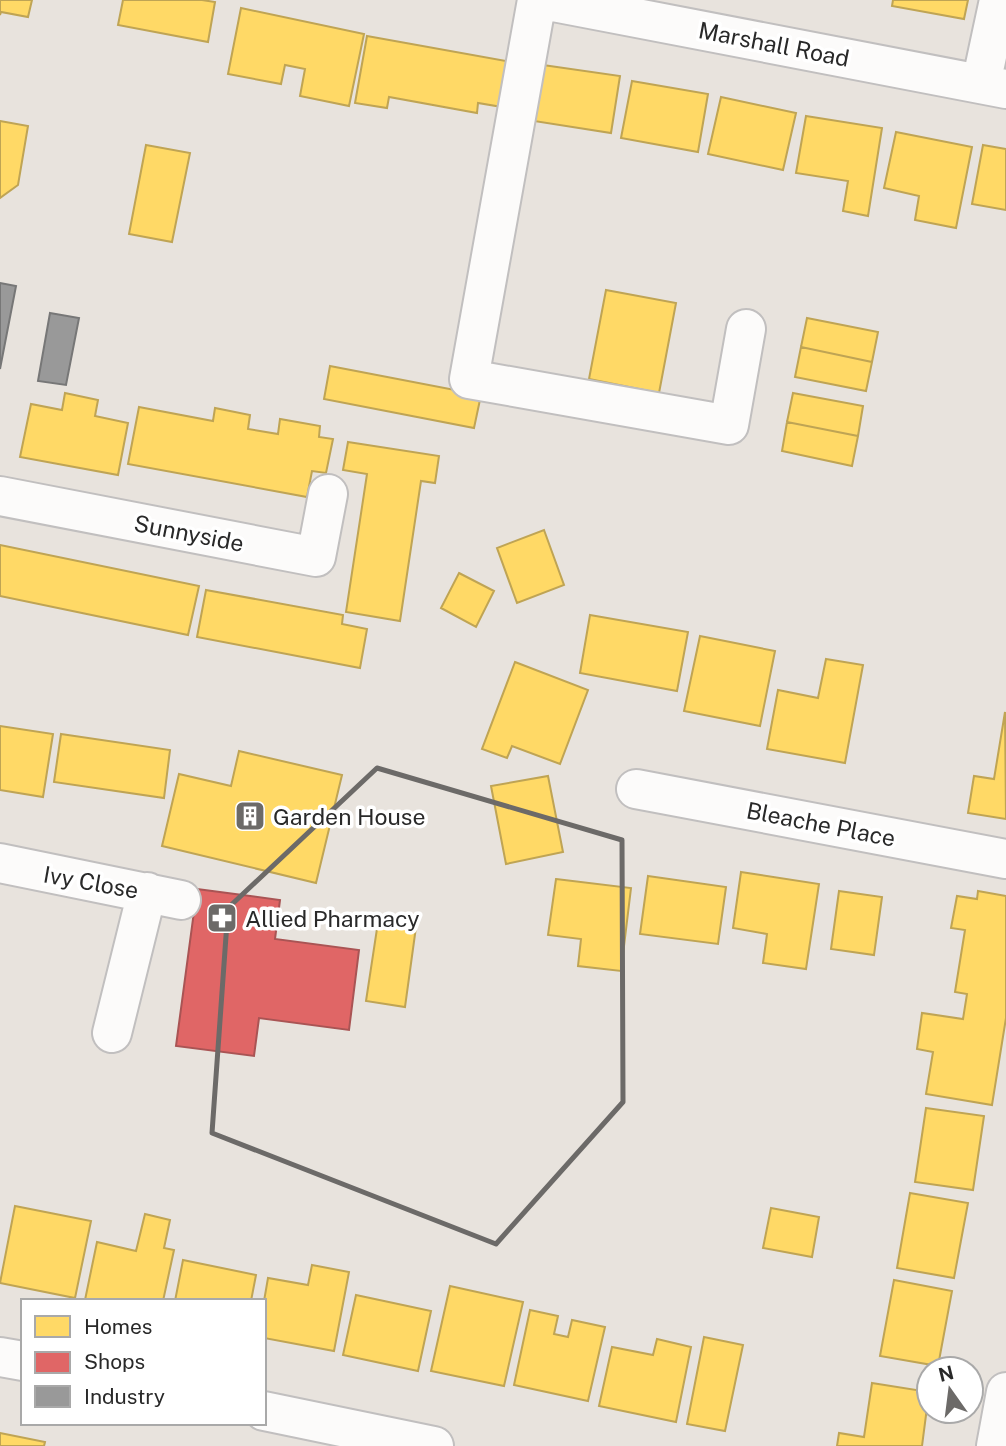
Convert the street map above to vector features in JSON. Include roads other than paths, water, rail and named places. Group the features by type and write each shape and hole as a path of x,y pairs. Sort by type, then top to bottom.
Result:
{"street":[{"path":"537,0 469,379 729,425 746,329"},
{"name":"Marshall Road","path":"543,0 994,87"},
{"path":"994,87 999,0"},
{"name":"Sunnyside","path":"0,496 316,557 328,494"},
{"name":"Bleache Place","path":"636,789 1006,859"},
{"name":"Ivy Close","path":"0,863 164,896 112,1032"},
{"path":"0,1357 21,1362"},
{"path":"996,1446 1006,1392"},
{"path":"266,1411 434,1446"}],"place":[{"name":"Garden House","path":"250,816"},
{"name":"Allied Pharmacy","path":"222,918"}]}
